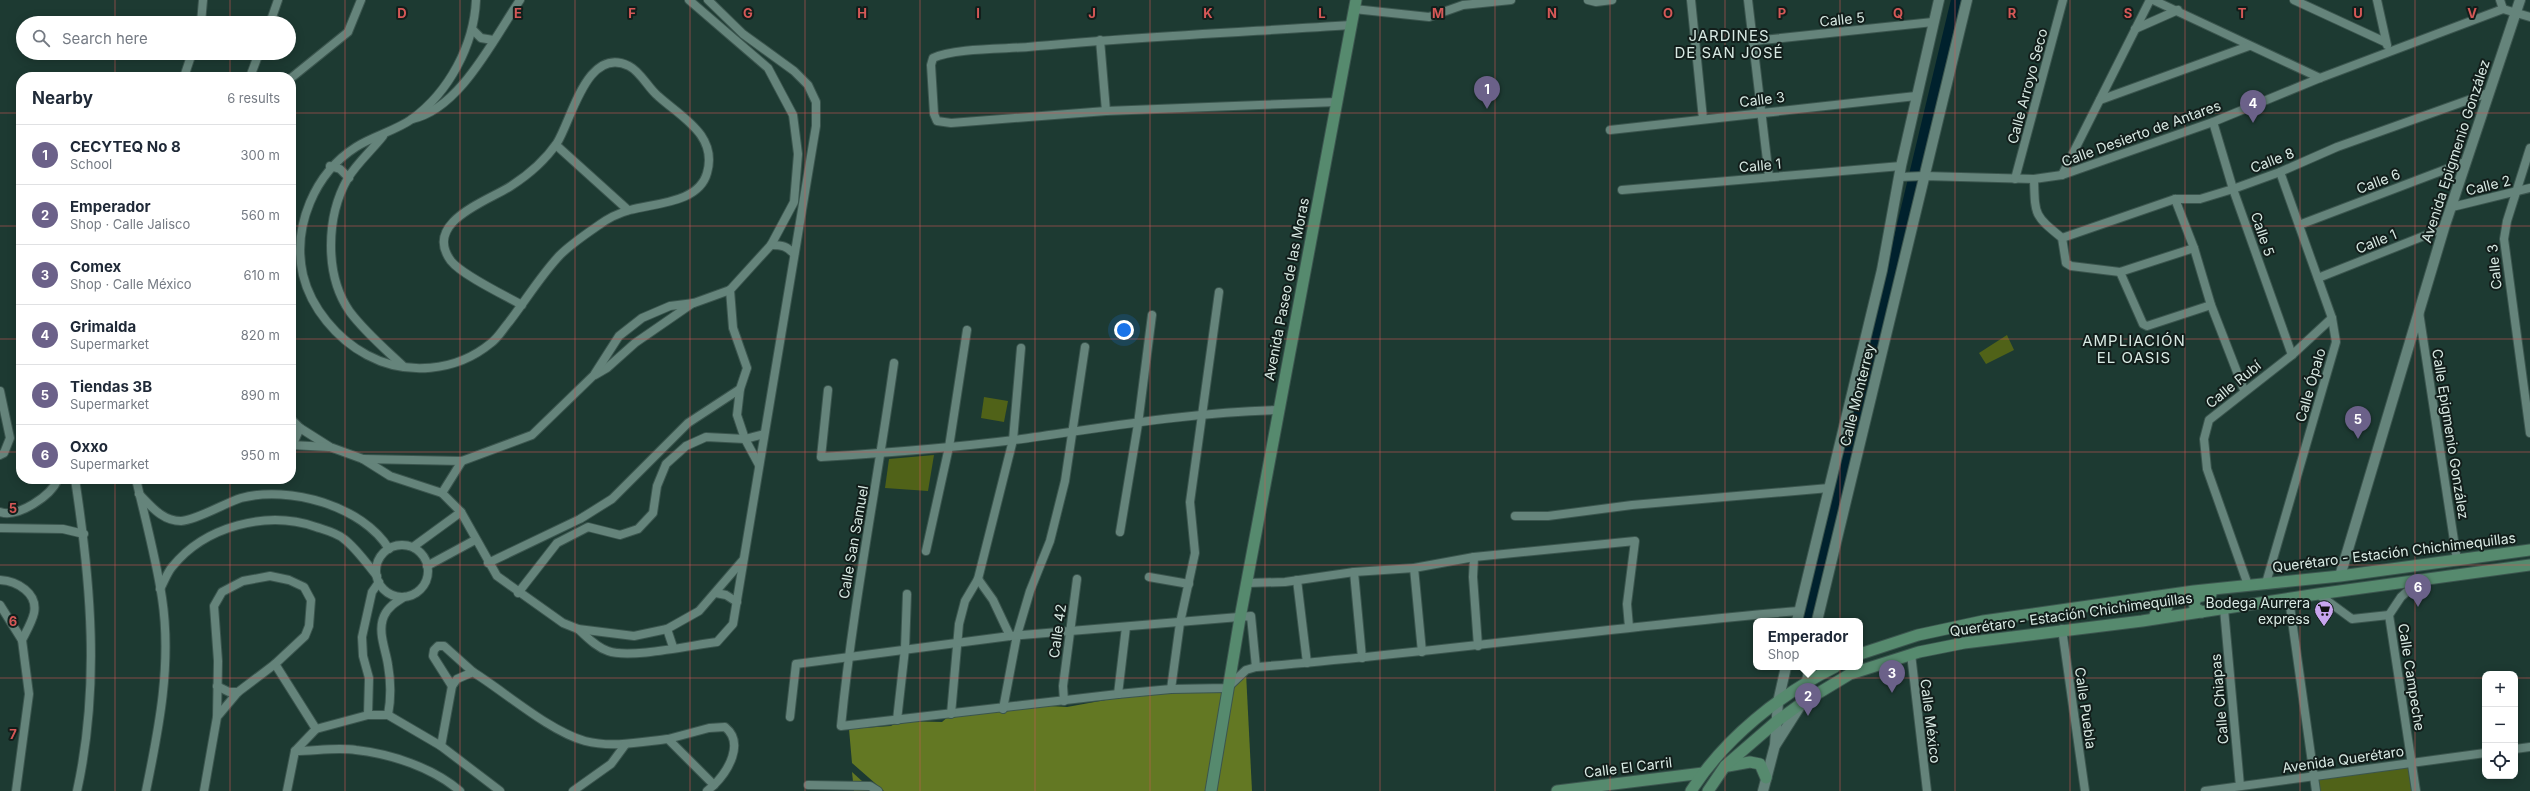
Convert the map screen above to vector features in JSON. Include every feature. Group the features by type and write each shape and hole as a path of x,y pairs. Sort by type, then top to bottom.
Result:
{"main road":[{"name":"Avenida Paseo de las Moras","path":"1211,791 1227,688 1246,583 1355,5"},
{"name":"Querétaro - Estación Chichimequillas","path":"1863,653 1918,635 1983,622 2152,597 2248,585 2340,576 2530,550"},
{"name":"Querétaro - Estación Chichimequillas","path":"1863,670 1910,654 1964,642 2062,629 2142,621 2530,564"},
{"path":"2202,612 2198,611 2194,605 2194,601 2198,597 2302,580"},
{"path":"2142,621 2166,611 2165,601 2152,597"},
{"path":"1691,791 1703,773 1739,734 1778,702 1830,670"},
{"name":"Querétaro - Estación Chichimequillas","path":"1708,791 1726,766 1777,721 1802,703 1850,674 1862,670"},
{"path":"1726,766 1750,762 1760,764 1766,778"},
{"name":"Calle El Carril","path":"1557,791 1587,789 1703,773"}],"street":[{"path":"202,16 203,0"},
{"path":"272,16 278,0"},
{"path":"296,74 348,32 361,0"},
{"path":"476,0 474,30 458,66 433,100 411,119 358,146 330,166 310,201 302,238 303,274 314,300 341,337 356,349 379,361 404,367 436,369 468,358 493,342 522,305 560,256 602,222 628,210 665,204 696,190 704,182 709,161 706,141 699,132 656,95 634,69 626,64 612,63 590,75 580,92 556,145 535,167 512,186 458,216 445,232 445,249 452,262 522,305"},
{"path":"411,119 425,116 457,92 482,60 493,40 520,0"},
{"path":"363,459 462,462 532,435 594,375 619,336 642,318 670,306 694,303 730,290 771,246 794,202 798,154 793,114 768,68 689,0"},
{"path":"578,629 592,642 609,652 649,651 717,642 733,624 816,126 816,102 808,85 794,71 743,34 708,0"},
{"path":"1355,5 1429,17 1463,5 1511,0"},
{"path":"1589,1 1612,0"},
{"path":"1690,0 1703,119"},
{"path":"1748,0 1770,177"},
{"name":"Calle Monterrey","path":"1798,618 1882,270 1901,177 1901,166 1939,0"},
{"name":"Calle Monterrey","path":"1818,618 1923,176 1967,0"},
{"name":"Calle Arroyo Seco","path":"2015,179 2064,0"},
{"path":"2062,175 2152,0 2178,10 2249,46 2320,78"},
{"path":"2294,0 2385,42"},
{"path":"2376,0 2385,42 2391,51"},
{"path":"2500,0 2503,9 2530,17"},
{"name":"Avenida Epigmenio González","path":"2340,576 2444,228 2520,0"},
{"name":"Calle Desierto de Antares","path":"1901,177 1923,176 2034,180 2062,175 2213,122 2320,78 2503,9"},
{"path":"2136,29 2178,10"},
{"name":"Calle 5","path":"1753,41 1933,22"},
{"path":"1337,102 1106,111 951,123 937,121 934,114 931,65 933,58 939,55 1100,40 1351,25"},
{"path":"474,30 481,38 493,40"},
{"path":"1100,40 1106,111"},
{"path":"2100,100 2249,46"},
{"path":"186,72 190,60"},
{"path":"252,72 256,60"},
{"name":"Calle 8","path":"2062,238 2176,199 2200,199 2234,189 2280,172 2337,147 2488,93"},
{"name":"Calle 3","path":"1610,130 1761,112 1916,96"},
{"name":"Calle 5","path":"2213,122 2234,189 2292,354"},
{"path":"384,134 349,178 332,223 332,254 337,285 349,311 371,337 404,367"},
{"path":"556,145 628,210"},
{"name":"Calle 3","path":"2530,148 2516,191 2504,239 2530,433"},
{"name":"Calle 6","path":"2299,224 2466,162"},
{"path":"330,166 340,170 349,178"},
{"name":"Calle 1","path":"1622,190 1901,166"},
{"name":"Calle Ópalo","path":"2266,583 2336,342 2332,318 2280,172"},
{"path":"2034,180 2035,202 2039,219 2062,238 2066,263 2071,266 2120,272 2194,248"},
{"name":"Calle 2","path":"2452,207 2530,188"},
{"path":"2176,199 2194,248 2211,304 2244,390"},
{"name":"Calle 1","path":"2318,278 2444,228"},
{"path":"771,246 782,245 789,247 794,254"},
{"path":"2120,272 2143,324 2147,326 2211,304"},
{"path":"730,290 733,328 747,368 740,389 737,415 745,439 759,465"},
{"path":"1171,690 1180,623 1195,553 1190,502 1219,292"},
{"path":"594,375 607,368 635,343 694,303"},
{"name":"Calle Epigmenio González","path":"2419,311 2457,560"},
{"path":"1120,532 1138,424 1152,315"},
{"name":"Calle Rubí","path":"2248,585 2207,469 2204,439 2209,420 2244,390 2292,354 2332,318"},
{"path":"926,551 949,447 967,330"},
{"path":"1003,709 1013,636 1050,541 1065,481 1085,347"},
{"path":"951,714 956,645 965,601 978,579 1013,440 1021,348"},
{"name":"Calle San Samuel","path":"894,363 882,453 848,657 842,726 897,720"},
{"path":"488,563 580,518 612,499 688,423 740,389"},
{"path":"828,390 821,457 882,453 1013,440 1203,414 1279,410"},
{"path":"0,392 10,438 4,453 0,455"},
{"path":"296,424 330,447 363,459 390,476 442,493 460,512 496,576 563,623 578,629 634,636 667,629 699,611 743,560"},
{"path":"296,437 300,428"},
{"path":"518,592 557,543 588,527 620,535 638,530 652,513 657,486 666,464 686,446 706,437 745,439 764,434"},
{"path":"296,446 330,447"},
{"path":"442,493 462,462"},
{"path":"0,512 6,514 37,504 56,484"},
{"path":"76,484 84,534 92,647 90,717 77,791"},
{"path":"137,484 160,589 165,658 163,708 146,791"},
{"path":"1515,516 1548,516 1632,504 1829,488"},
{"path":"139,493 160,515 181,520 242,498 272,495 306,497 333,506 366,524 382,538 389,549"},
{"path":"413,548 460,512"},
{"path":"160,589 172,568 190,549 217,532 244,524 274,519 298,521 344,539 378,579 386,591 404,596"},
{"path":"0,528 63,529 84,534"},
{"path":"427,566 475,540"},
{"path":"1246,583 1297,580 1354,572 1414,568 1474,557 1635,541 1633,568 1627,604 1629,627"},
{"path":"368,715 369,678 363,656 362,637 372,592 378,579 380,558 389,549 400,545 413,548 422,555 427,566 424,584 415,593 404,596 390,608 383,617 381,633 388,666 390,700 388,715"},
{"path":"1474,557 1473,577 1478,646"},
{"path":"1414,568 1422,652"},
{"path":"1354,572 1362,658"},
{"path":"204,791 217,716 214,606 222,592 243,581 270,576 289,580 304,587 311,600 309,626 305,636 275,664 238,692 217,716"},
{"path":"1149,577 1189,584"},
{"path":"978,579 993,600 1013,636"},
{"name":"Calle 42","path":"1064,701 1064,686 1077,579"},
{"path":"0,580 11,580 22,585 32,600 34,613 22,640"},
{"path":"1297,580 1307,663"},
{"name":"Calle Campeche","path":"2416,791 2413,763 2389,615 2408,589 2422,580"},
{"path":"716,593 726,595 737,602"},
{"path":"907,594 905,649 897,720 1003,709 1118,694 1227,688 1246,670 1256,667 1422,652 1629,627 1799,610"},
{"path":"2318,594 2352,619 2389,615"},
{"path":"2289,599 2316,791"},
{"path":"0,605 22,640 30,694 16,791"},
{"name":"Calle Chiapas","path":"2224,609 2240,786"},
{"path":"790,717 796,664 905,649 956,645 1013,636 1251,616 1256,667"},
{"path":"1118,694 1126,627"},
{"path":"667,629 673,647"},
{"name":"Calle Puebla","path":"2062,629 2085,791"},
{"path":"452,686 434,656 434,650 438,646 444,646 473,672 557,728 585,741 625,744 668,738 709,728 725,727 732,733 734,741 732,760 723,776 710,788 668,738"},
{"name":"Calle México","path":"1910,654 1927,791"},
{"path":"275,664 316,729"},
{"path":"1763,791 1775,745 1778,702 1785,670"},
{"path":"1775,745 1802,703 1809,670"},
{"path":"441,746 452,686 457,680 473,672"},
{"path":"217,686 229,692 238,692"},
{"path":"287,791 295,751 316,729 368,715 388,715 441,746 500,791"},
{"path":"572,791 611,764 625,744"},
{"path":"2518,749 2530,747"},
{"path":"295,751 355,750 387,756 417,766 452,784 460,791"},
{"name":"Avenida Querétaro","path":"2205,791 2482,753"},
{"path":"808,786 870,786 878,791"}],"green space":[{"path":"2007,335 2014,350 1986,364 1979,353"},
{"path":"984,397 1008,401 1004,422 981,418"},
{"path":"934,455 928,491 885,488 889,459"},
{"path":"1246,673 1252,791 1215,791 1233,685"},
{"path":"1227,687 1208,791 884,791 852,763 849,729 891,726 899,721 942,722 950,715 1049,706 1067,707 1172,688"},
{"path":"2412,765 2415,791 2318,791 2316,777"},
{"path":"852,772 873,791 854,791"}],"waterway":[{"path":"1808,618 1956,0"}],"place":[{"name":"CECYTEQ No 8","path":"1487,109"},
{"name":"Grimalda","path":"2253,123"},
{"name":"Tiendas 3B","path":"2358,439"},
{"name":"Oxxo","path":"2418,607"},
{"name":"Bodega Aurrera express","path":"2324,627"},
{"name":"Comex","path":"1892,693"},
{"name":"Emperador","path":"1808,716"}],"district":[{"name":"JARDINES DE SAN JOSÉ","path":"1729,44"},
{"name":"AMPLIACIÓN EL OASIS","path":"2134,348"}]}
